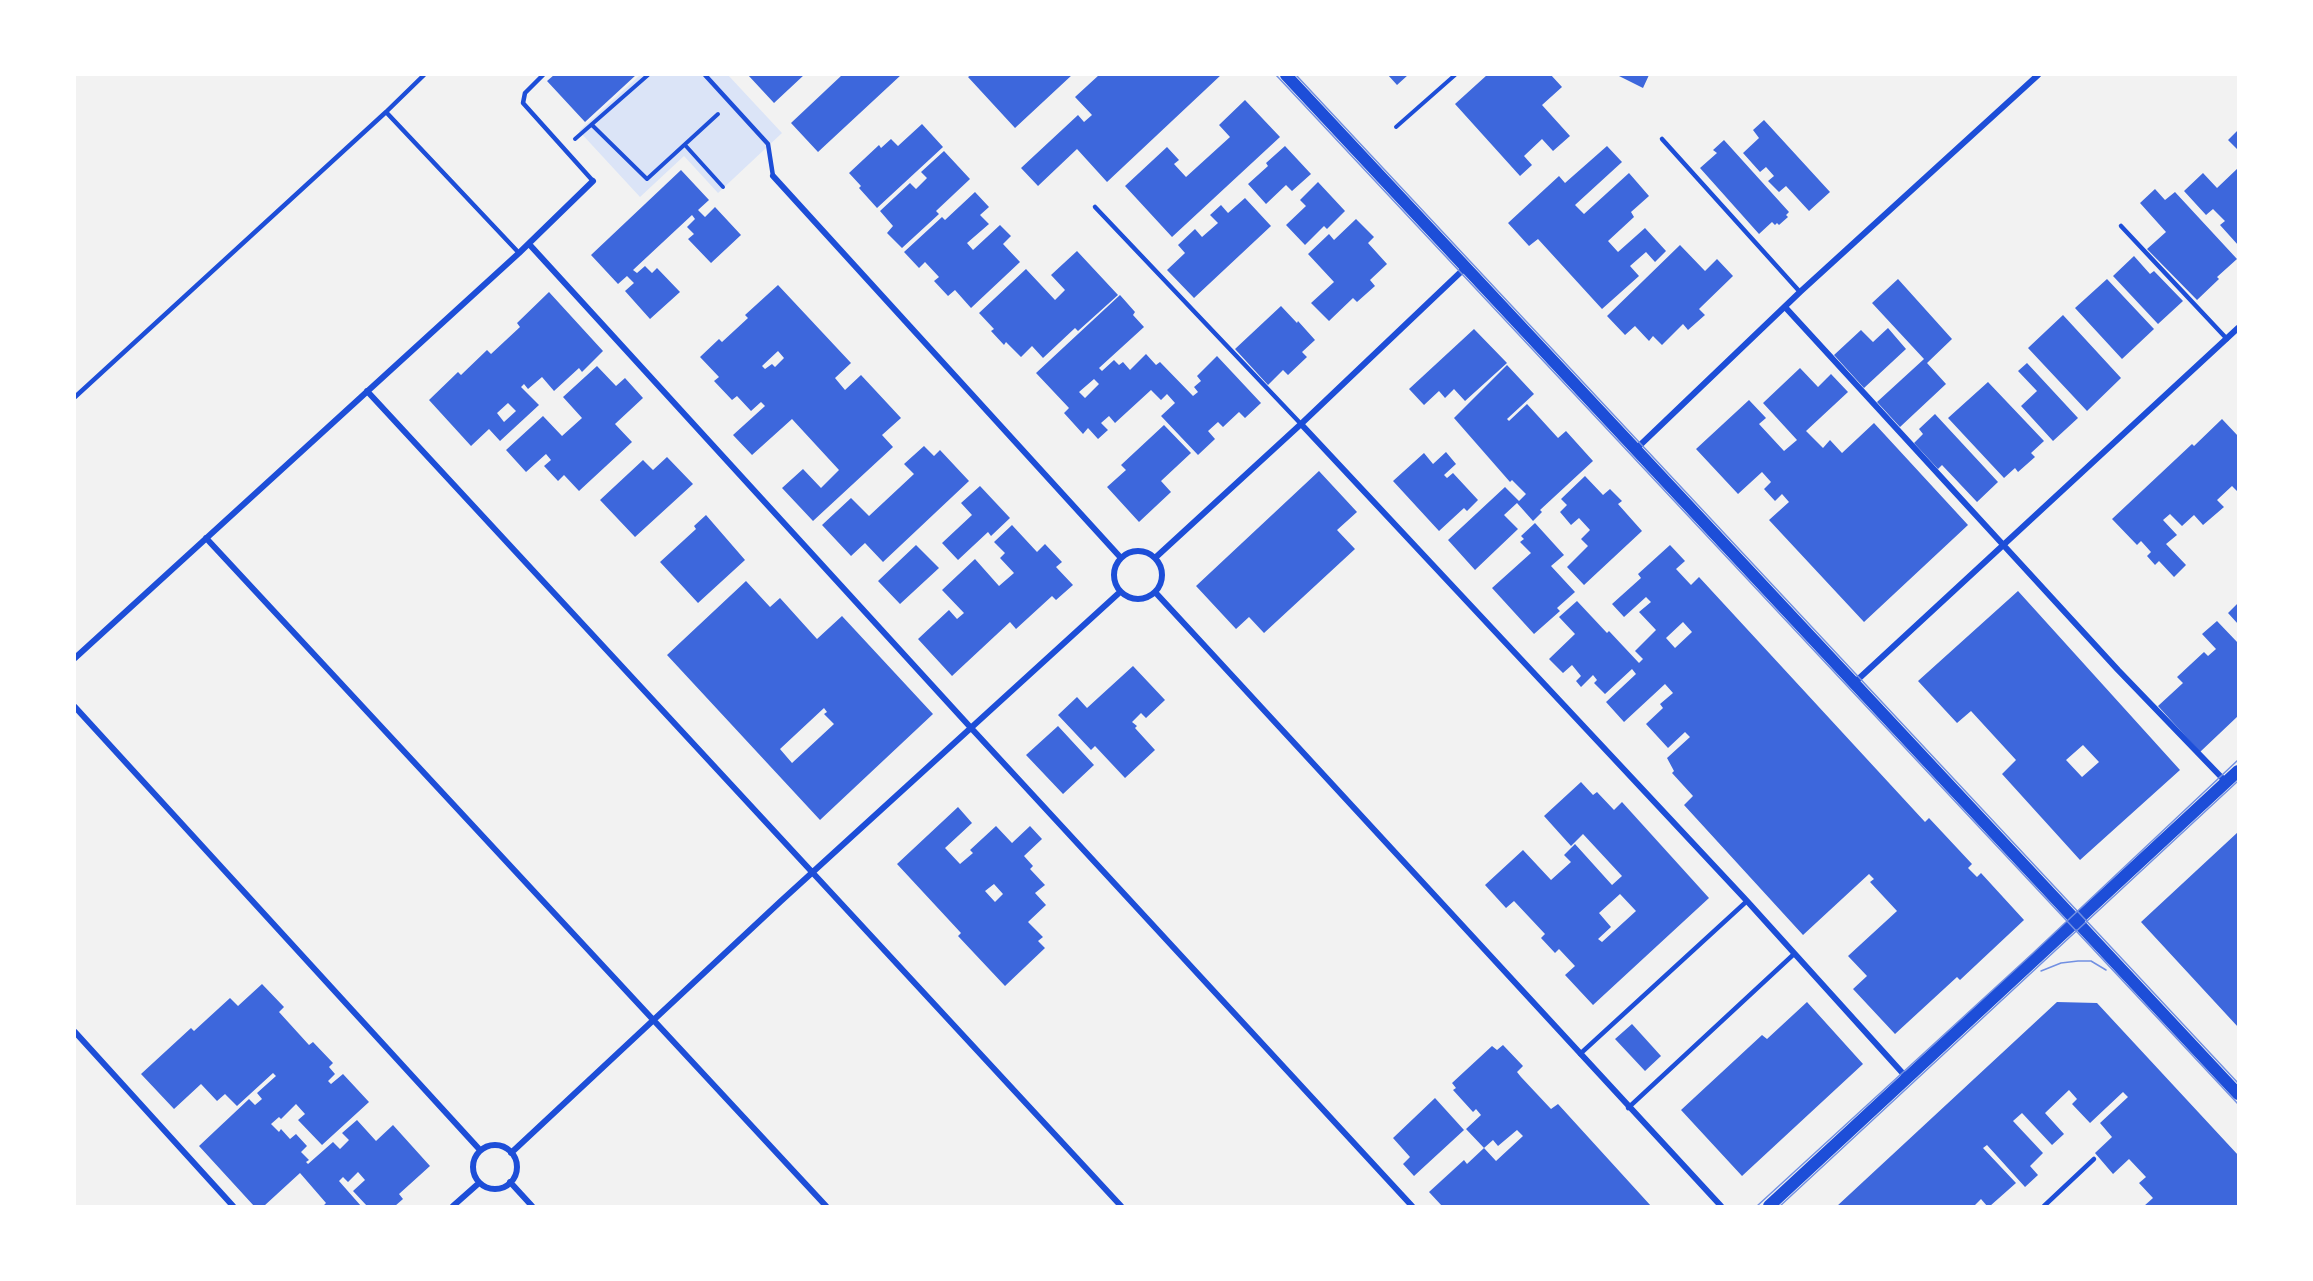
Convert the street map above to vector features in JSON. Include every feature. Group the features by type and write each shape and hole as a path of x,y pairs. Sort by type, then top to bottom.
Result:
{"main road":[{"path":"1286,75 2238,1094"},
{"path":"1769,1206 2238,771"}],"street":[{"path":"1636,449 1800,292 2038,75"},
{"path":"773,176 1121,558"},
{"path":"75,658 519,253 593,181"},
{"path":"529,243 972,729 1412,1206"},
{"path":"1155,558 1301,424 1466,267"},
{"path":"1785,307 2118,670 2226,782"},
{"path":"1854,683 2238,328"},
{"path":"367,391 1121,1206"},
{"path":"1301,424 1747,901 1907,1078"},
{"path":"206,538 826,1206"},
{"path":"1134,551 1148,553 1155,558 1159,564 1162,579 1155,592 1142,599 1127,597 1120,592 1114,579 1114,571 1121,558 1134,551"},
{"path":"511,1153 652,1020 1120,592"},
{"path":"1155,592 1721,1206"},
{"path":"75,707 480,1150"},
{"path":"75,1032 233,1206"},
{"path":"493,1145 500,1146 511,1153 516,1164 514,1177 510,1182 498,1189 485,1187 479,1183 473,1170 473,1163 480,1150 493,1145"},
{"path":"510,1182 532,1206"},
{"path":"453,1206 479,1183"}],"lane":[{"path":"75,397 424,75"},
{"path":"543,75 525,93 523,103 593,181"},
{"path":"705,75 768,144 773,176"},
{"path":"386,112 519,253"},
{"path":"1662,139 1800,292"},
{"path":"1095,207 1301,424"},
{"path":"2121,226 2227,339"},
{"path":"1580,1054 1747,901"},
{"path":"1628,1107 1794,954"},
{"path":"2044,1206 2094,1160"}],"path":[{"path":"564,149 648,75"},
{"path":"1396,127 1455,75"},
{"path":"592,124 647,179 730,102"},
{"path":"685,145 723,187"}],"shaded area":[{"path":"640,75 728,75 782,133 718,193 684,156 640,197 579,131"}],"building":[{"path":"554,75 636,75 585,122 547,81"},
{"path":"748,75 804,75 774,103"},
{"path":"842,75 901,75 818,152 791,123"},
{"path":"971,75 1072,75 1015,128 968,77"},
{"path":"1099,75 1221,75 1107,182 1077,149 1038,186 1021,168 1078,115 1084,122 1092,115 1075,97"},
{"path":"1388,75 1408,75 1397,85"},
{"path":"1487,75 1551,75 1562,87 1542,105 1570,136 1553,151 1542,139 1524,156 1532,165 1520,176 1455,104"},
{"path":"1617,75 1649,75 1643,88"},
{"path":"1245,100 1280,137 1172,237 1125,186 1167,147 1179,160 1174,164 1186,177 1230,137 1219,125"},
{"path":"1764,120 1830,192 1809,211 1786,186 1779,192 1768,181 1774,176 1766,167 1760,172 1743,153 1759,138 1753,130"},
{"path":"922,124 943,147 877,208 849,173 879,145 881,148 891,139 898,146"},
{"path":"2238,130 2238,150 2228,140"},
{"path":"1724,140 1789,212 1786,215 1788,217 1779,225 1772,222 1759,234 1700,168 1717,153 1713,150"},
{"path":"1285,146 1311,174 1292,191 1286,185 1266,204 1248,184"},
{"path":"1607,146 1622,162 1575,205 1584,214 1629,173 1649,196 1631,212 1634,217 1608,241 1618,252 1645,228 1666,251 1655,262 1646,252 1630,266 1639,276 1602,309 1538,239 1529,246 1508,223 1559,176 1565,183"},
{"path":"944,151 970,179 936,211 939,214 902,248 887,233 893,226 880,211 910,183 916,189 927,178 921,172"},
{"path":"2238,168 2238,245 2220,225 2225,221 2213,209 2206,215 2184,191 2203,173 2217,188"},
{"path":"681,170 709,200 698,210 705,217 715,207 741,235 711,263 688,239 694,234 687,227 695,219 692,215 633,270 637,273 645,266 652,273 657,268 680,292 650,319 625,291 634,283 627,276 618,284 591,255"},
{"path":"1318,182 1345,211 1327,229 1324,226 1305,245 1286,225 1306,206 1300,200"},
{"path":"2155,189 2165,200 2175,192 2237,259 2197,300 2147,249 2166,232 2140,203"},
{"path":"975,192 989,207 980,215 989,224 967,243 973,250 1000,225 1011,236 1003,244 1020,262 971,308 955,290 948,296 934,281 939,277 925,262 919,268 904,252 942,217 945,220"},
{"path":"1245,198 1271,226 1194,298 1167,270 1185,253 1178,245 1195,229 1202,237 1218,223 1210,215 1221,205 1228,213"},
{"path":"1356,219 1374,237 1368,243 1387,264 1370,280 1375,286 1357,302 1353,298 1329,321 1311,303 1334,282 1308,254 1329,234 1334,240"},
{"path":"1680,245 1705,271 1717,259 1733,276 1699,309 1705,315 1688,330 1683,324 1662,345 1653,336 1649,341 1635,326 1625,335 1607,316"},
{"path":"1077,251 1118,295 1078,331 1075,328 1043,358 1032,346 1021,357 1006,342 1004,345 991,331 994,329 979,313 1026,269 1055,300 1065,290 1051,275"},
{"path":"2134,256 2150,274 2154,271 2183,301 2158,324 2113,276"},
{"path":"1898,279 1952,339 1927,363 1946,384 1900,427 1877,402 1924,359 1872,303"},
{"path":"2107,279 2154,329 2122,359 2075,308"},
{"path":"778,285 851,363 835,378 845,390 861,375 901,418 882,435 893,447 813,521 782,488 803,469 821,488 839,470 792,419 752,455 733,435 765,406 761,402 751,411 737,396 732,400 714,381 719,377 700,357 719,339 722,342 748,318 745,315","holes":["778,351 784,358 775,367 772,364 765,369 762,366"]},
{"path":"549,292 603,351 582,372 579,368 554,391 542,377 528,389 524,384 521,387 539,405 500,441 489,429 471,446 429,400 458,372 461,375 487,350 491,354 520,327 517,323","holes":["508,403 516,411 504,422 497,413"]},
{"path":"1120,295 1144,327 1099,368 1102,371 1114,360 1119,365 1123,362 1130,370 1146,354 1156,365 1160,362 1193,396 1198,392 1194,387 1201,381 1197,376 1217,356 1261,403 1245,418 1239,412 1223,427 1218,422 1208,431 1215,439 1198,455 1161,416 1175,403 1167,394 1161,400 1151,390 1115,423 1109,416 1101,423 1108,430 1098,439 1088,428 1083,434 1064,413 1069,408 1036,373","holes":["1094,379 1099,384 1085,398 1079,392"]},
{"path":"1281,306 1315,340 1302,352 1307,357 1288,375 1283,370 1268,385 1235,349"},
{"path":"2063,315 2121,378 2087,411 2028,348"},
{"path":"1888,328 1906,349 1864,388 1834,355 1861,330 1873,342"},
{"path":"1474,329 1507,363 1465,401 1454,389 1445,398 1439,391 1424,405 1409,389"},
{"path":"2027,363 2078,418 2053,441 2021,406 2037,391 2018,371"},
{"path":"1507,365 1534,394 1507,419 1509,421 1527,404 1558,438 1566,431 1593,461 1540,510 1542,512 1533,521 1517,503 1504,515 1518,529 1475,570 1448,540 1505,487 1519,501 1526,494 1512,480 1510,482 1454,418"},
{"path":"597,366 616,386 625,378 643,398 615,424 632,442 579,491 564,475 558,481 544,466 551,460 546,454 526,472 506,450 543,416 562,436 582,418 563,397"},
{"path":"1800,368 1818,387 1831,374 1848,392 1806,431 1823,448 1830,440 1842,453 1874,423 1968,525 1864,622 1769,520 1789,502 1782,494 1775,501 1764,489 1771,482 1762,472 1738,494 1696,449 1749,400 1766,418 1759,424 1784,451 1797,440 1763,403"},
{"path":"1988,382 2044,441 2031,453 2035,457 2018,472 2015,468 2004,478 1948,418"},
{"path":"1935,414 1998,482 1977,502 1942,465 1938,469 1914,443 1923,434 1919,429"},
{"path":"2222,419 2238,436 2238,492 2232,486 2217,500 2224,507 2203,525 2194,515 2182,526 2170,514 2163,520 2177,535 2166,544 2186,565 2174,577 2159,561 2155,565 2147,556 2151,552 2141,541 2137,545 2112,519"},
{"path":"1164,425 1191,453 1161,481 1171,492 1139,522 1107,487 1126,470 1121,465"},
{"path":"924,446 934,456 940,450 969,481 883,562 865,543 851,556 822,525 851,498 869,516 914,474 904,464"},
{"path":"1446,452 1456,464 1444,475 1447,478 1453,473 1478,500 1467,511 1464,508 1439,531 1393,481 1424,453 1433,464"},
{"path":"667,457 693,484 635,537 600,500 643,460 653,470"},
{"path":"1319,471 1357,512 1337,530 1355,549 1264,633 1249,617 1236,629 1196,586"},
{"path":"1585,476 1603,495 1610,489 1622,501 1618,504 1642,531 1584,585 1567,567 1588,546 1581,539 1590,530 1579,518 1571,525 1560,512 1567,505 1561,499"},
{"path":"980,486 1010,518 991,536 988,532 958,560 942,543 972,515 961,503"},
{"path":"706,515 745,560 698,603 660,562 696,529 694,526"},
{"path":"1535,523 1564,555 1551,566 1575,592 1557,608 1560,611 1534,634 1492,588 1531,553 1520,542 1524,539 1521,536"},
{"path":"1012,525 1037,552 1045,544 1062,562 1056,567 1073,585 1056,600 1052,596 1016,629 1010,622 952,676 918,639 949,610 957,619 964,613 942,590 975,559 999,586 1014,573 1000,558 1005,553 994,542"},
{"path":"916,545 939,568 900,604 878,581"},
{"path":"1670,545 1685,561 1676,569 1691,585 1699,577 1925,822 1929,818 1972,864 1968,868 1977,877 1981,873 2024,920 1960,980 1957,977 1895,1034 1853,989 1867,976 1848,956 1897,911 1870,882 1874,879 1869,874 1803,935 1684,805 1693,796 1672,773 1674,771 1667,758 1690,737 1685,732 1668,748 1646,724 1663,708 1660,704 1673,693 1665,684 1624,722 1606,702 1636,674 1632,669 1605,694 1594,683 1597,680 1593,675 1581,687 1576,681 1581,676 1572,665 1563,673 1549,659 1575,634 1559,617 1577,601 1639,663 1643,659 1635,651 1656,630 1639,612 1651,602 1646,597 1624,617 1612,604 1641,578 1638,574","holes":["1683,622 1692,632 1675,648 1666,638"]},
{"path":"746,581 770,607 780,598 817,639 842,616 933,714 820,820 667,655","holes":["824,708 827,712 824,714 834,724 792,763 780,749"]},
{"path":"2018,591 2180,770 2080,860 2002,774 2016,760 1971,711 1957,723 1918,681","holes":["2083,745 2099,762 2082,777 2066,760"]},
{"path":"2238,603 2238,624 2228,613"},
{"path":"2217,621 2238,643 2238,716 2200,752 2158,706 2183,683 2177,677 2204,652 2208,656 2216,649 2202,634"},
{"path":"1133,666 1165,700 1146,718 1141,713 1132,722 1155,750 1125,778 1095,746 1091,750 1058,715 1077,697 1087,708"},
{"path":"1058,726 1094,765 1063,794 1026,755"},
{"path":"1581,782 1593,795 1597,792 1614,810 1622,802 1709,898 1593,1005 1565,975 1575,966 1559,949 1555,953 1541,938 1545,934 1514,901 1506,908 1485,885 1523,850 1551,880 1571,862 1564,855 1575,844 1612,885 1622,876 1583,834 1571,846 1544,816","holes":["1620,894 1636,911 1602,942 1598,939 1611,927 1599,913"]},
{"path":"958,807 972,823 945,848 960,864 973,853 970,850 996,826 1012,843 1030,826 1042,839 1024,856 1033,866 1030,869 1045,885 1035,893 1046,905 1028,922 1043,937 1038,941 1045,948 1005,986 958,936 961,933 897,864","holes":["994,884 1003,894 995,902 985,891"]},
{"path":"2238,832 2238,1027 2141,922"},
{"path":"262,984 284,1007 279,1012 309,1045 313,1042 333,1063 329,1067 335,1074 328,1081 331,1084 343,1074 369,1102 322,1145 298,1120 305,1114 296,1104 281,1119 279,1117 271,1124 279,1132 281,1129 290,1139 296,1134 307,1146 301,1152 309,1160 306,1162 308,1164 333,1142 340,1149 349,1140 342,1133 357,1120 376,1141 393,1125 430,1166 399,1194 403,1199 395,1206 367,1206 353,1191 365,1180 358,1172 348,1182 343,1177 339,1181 361,1206 323,1206 326,1203 300,1173 264,1206 254,1206 199,1146 249,1099 255,1105 262,1099 257,1093 276,1076 273,1073 237,1106 225,1094 217,1101 201,1084 174,1109 141,1074 191,1028 194,1031 230,998 238,1006"},
{"path":"1807,1002 1863,1064 1742,1176 1681,1110 1762,1035 1767,1039"},
{"path":"2057,1002 2097,1003 2238,1155 2238,1206 2144,1206 2153,1198 2139,1183 2146,1177 2129,1159 2113,1174 2095,1153 2112,1137 2100,1123 2128,1097 2123,1092 2090,1123 2072,1104 2077,1099 2069,1090 2045,1113 2064,1134 2052,1145 2022,1113 2013,1121 2043,1153 2030,1166 2038,1175 2025,1187 1987,1145 1983,1148 2016,1183 1990,1206 1987,1206 1981,1199 1974,1206 1837,1206"},
{"path":"1632,1024 1661,1056 1645,1071 1615,1039"},
{"path":"1503,1045 1523,1066 1517,1072 1521,1077 1551,1109 1558,1104 1651,1206 1442,1206 1429,1192 1464,1160 1467,1164 1484,1148 1466,1129 1481,1115 1476,1109 1473,1112 1453,1090 1456,1088 1452,1083 1492,1046 1497,1050","holes":["1517,1130 1523,1136 1496,1161 1484,1148 1493,1140 1498,1146"]},
{"path":"1435,1098 1464,1130 1414,1176 1403,1164 1410,1157 1393,1138"}],"tram line":[{"path":"1276,75 2238,1104"},
{"path":"1296,75 2238,1083"},
{"path":"1757,1206 2032,954 2238,760"},
{"path":"1780,1206 2238,781"},
{"path":"2041,971 2061,963 2078,961 2091,961 2106,970"}]}
